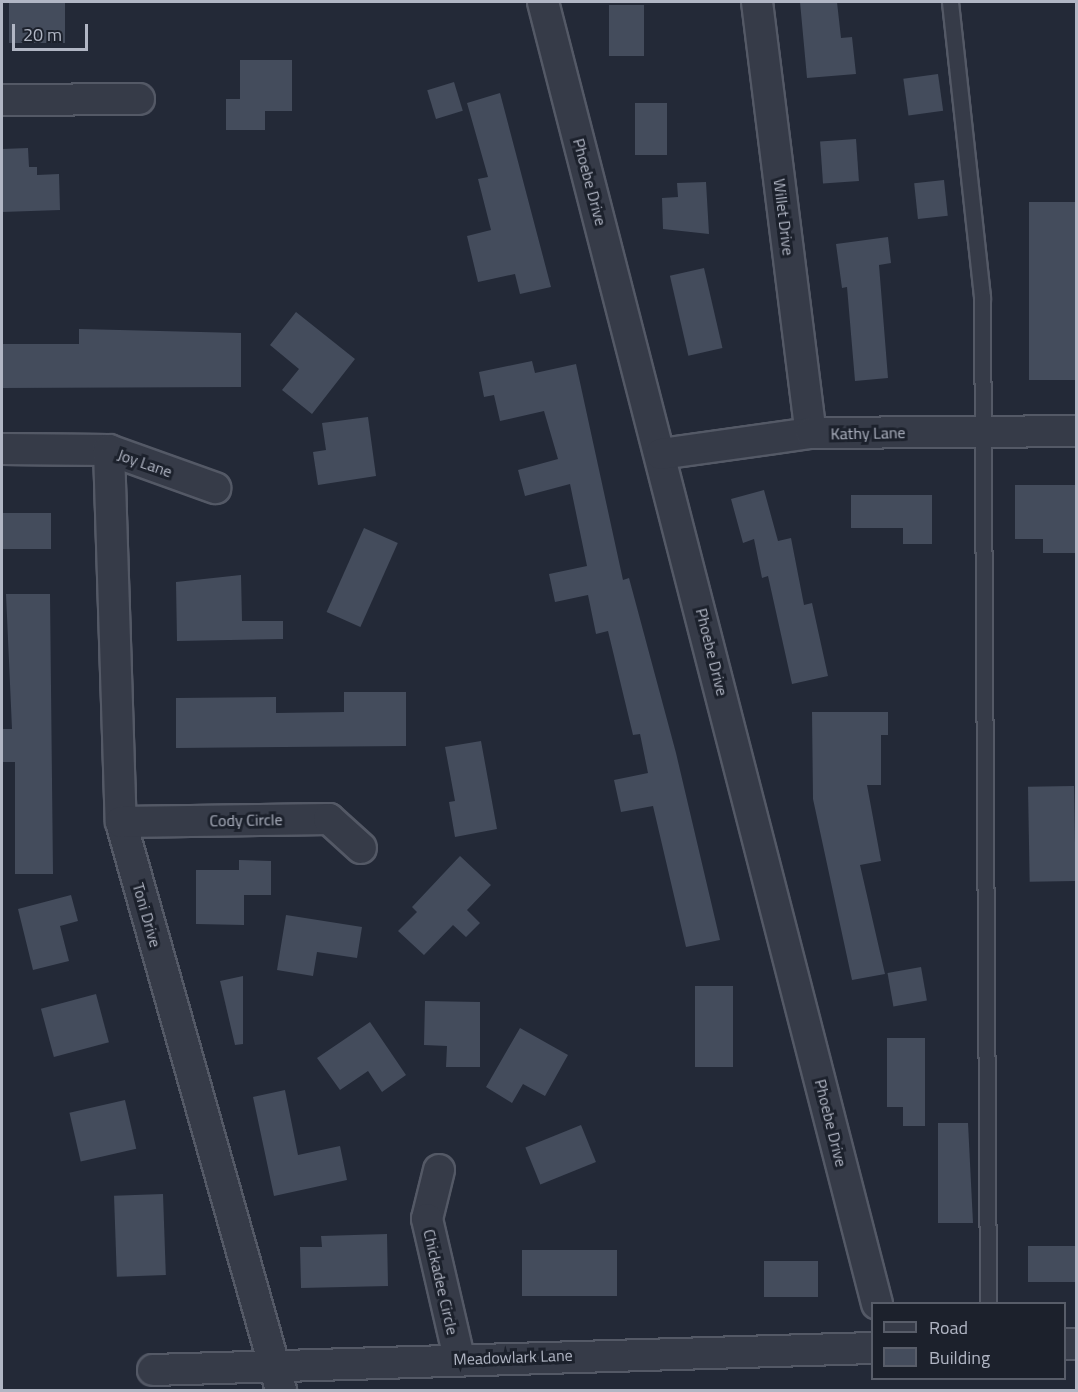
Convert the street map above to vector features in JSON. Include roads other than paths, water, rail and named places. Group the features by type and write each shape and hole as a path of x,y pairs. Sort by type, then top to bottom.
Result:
{"street":[{"name":"Phoebe Drive","path":"543,2 661,454 876,1302"},
{"name":"Willet Drive","path":"757,2 811,433"},
{"path":"2,100 139,99"},
{"name":"Kathy Lane","path":"661,454 811,433 1077,431"},
{"name":"Joy Lane","path":"2,449 109,450 215,488"},
{"name":"Toni Drive","path":"109,450 121,822 277,1379"},
{"name":"Cody Circle","path":"121,822 329,819 361,848"},
{"name":"Chickadee Circle","path":"439,1170 427,1219 459,1358"},
{"name":"Meadowlark Lane","path":"153,1370 277,1379 459,1358 871,1348"}],"lane":[{"path":"950,2 982,297 988,1302"}]}
